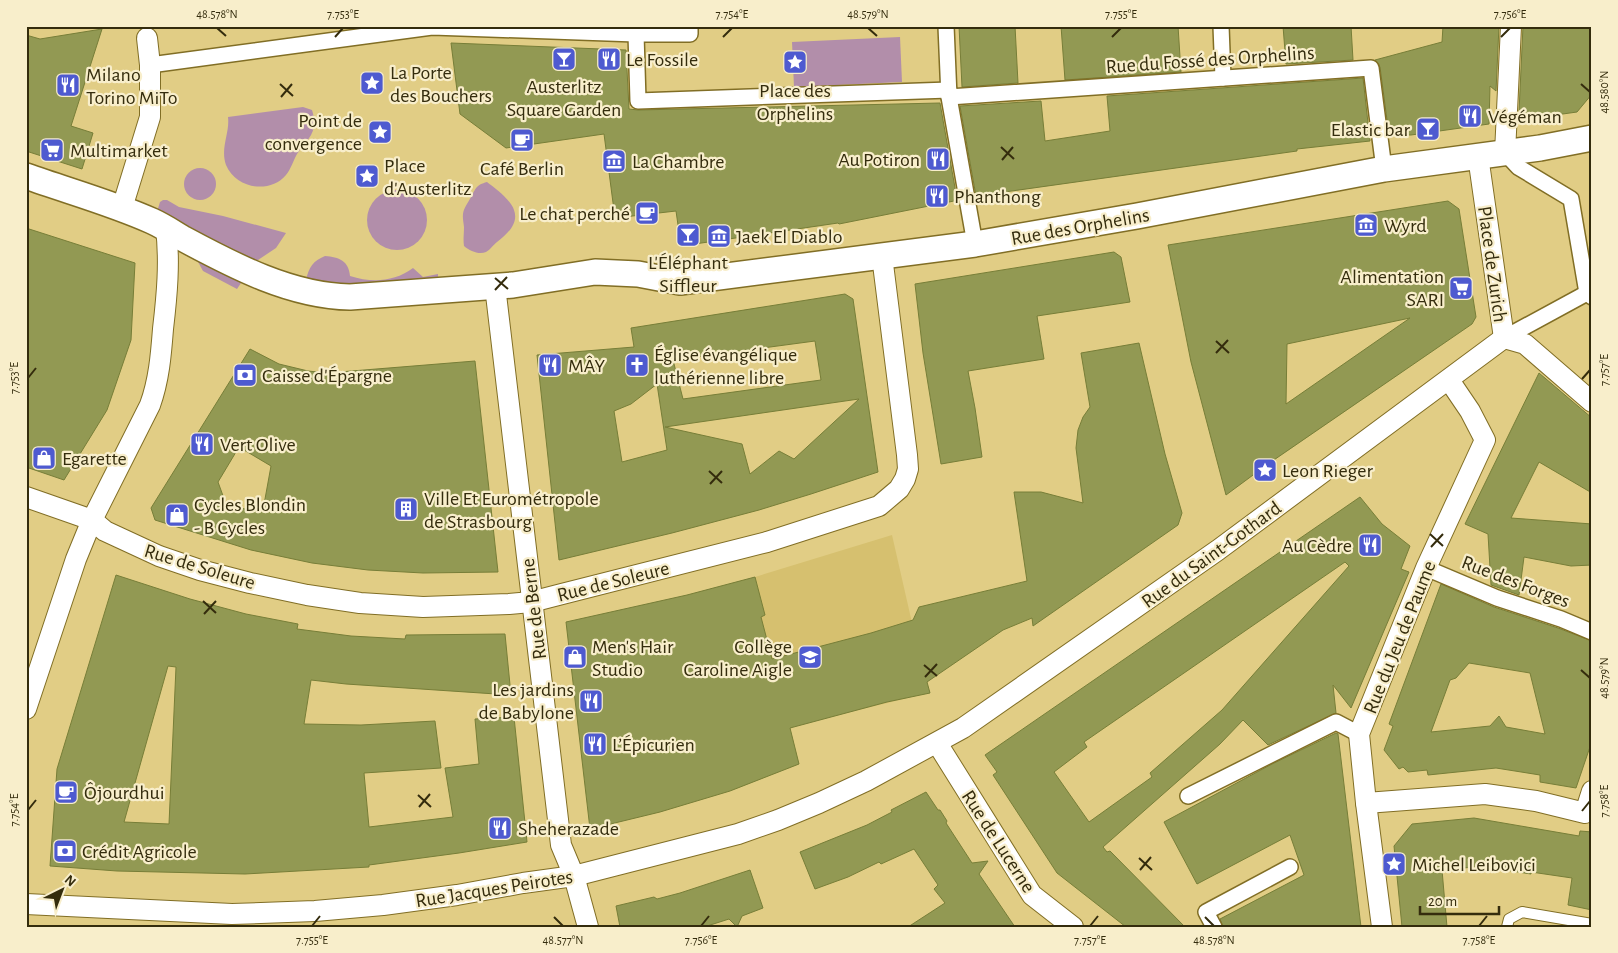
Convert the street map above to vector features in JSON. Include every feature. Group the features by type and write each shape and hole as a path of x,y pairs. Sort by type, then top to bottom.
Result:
{"street":[{"path":"150,64 344,32 432,26 636,34 690,34 690,26"},
{"path":"946,26 949,93 975,244"},
{"path":"1220,26 1223,78"},
{"path":"1512,26 1505,153 1518,167 1571,199 1589,295"},
{"path":"636,34 638,101 949,93"},
{"path":"122,208 150,117 150,64 147,38"},
{"name":"Rue du Fossé des Orphelins","path":"949,93 1371,68 1384,169"},
{"name":"Rue des Orphelins","path":"495,286 595,272 638,274 680,282 975,244 1127,218 1384,169 1505,153 1592,138"},
{"name":"Place de Zurich","path":"1478,156 1504,338 1589,295"},
{"path":"26,176 122,208 274,282 325,296 350,297 495,286"},
{"path":"26,709 73,568 92,520 150,406 156,389 167,291 168,259 166,228"},
{"name":"Rue de Soleure","path":"26,497 92,520 105,531 159,556 200,570 307,595 360,603 423,607 532,602 768,542 879,506 899,489 905,478 908,469 882,256"},
{"name":"Rue de Berne","path":"495,286 561,845 574,876 588,927"},
{"path":"1504,338 1525,344 1592,402"},
{"name":"Rue du Saint-Gothard","path":"937,743 971,723 1218,550 1504,338"},
{"name":"Rue du Jeu de Paume","path":"1382,927 1359,734 1426,568 1485,440 1470,411 1449,380"},
{"name":"Rue des Forges","path":"1426,568 1497,598 1561,619 1592,632"},
{"name":"Rue du Jeu de Paume","path":"1188,796 1336,722 1359,734"},
{"name":"Rue Jacques Peirotes","path":"26,904 232,920 383,905 574,876 738,834 778,820 820,804 937,743"},
{"name":"Rue de Lucerne","path":"937,743 1032,895 1074,927"},
{"path":"1366,803 1485,794 1536,801 1585,813 1592,791"},
{"path":"1214,927 1206,912 1290,867"}],"lane":[{"path":"1507,927 1509,919 1522,912 1592,924"}],"shaded area":[{"path":"900,37 902,82 794,87 792,42"},
{"path":"303,107 312,110 314,118 313,130 286,175 279,181 263,187 245,184 231,173 224,159 228,117"},
{"path":"200,168 206,169 211,173 215,178 215,190 211,195 206,199 200,200 194,199 189,195 185,190 184,184 185,178 189,173 194,169"},
{"path":"487,182 510,202 514,210 515,220 508,232 489,250 478,253 464,246 463,212 477,187"},
{"path":"391,190 403,190 414,195 422,203 427,214 425,232 414,245 403,250 391,250 380,245 372,237 367,226 367,214 372,203 380,195"},
{"path":"167,200 179,207 223,216 286,233 276,248 255,262 154,222 160,202"},
{"path":"325,256 335,257 345,263 350,276 366,280 391,279 413,268 423,277 438,274 438,278 350,297 306,280 312,265"},
{"path":"197,260 243,280 237,289 203,271"},
{"name":"Collège Caroline Aigle","path":"892,535 928,693 790,727 799,764 730,791 687,595 755,577"}],"building":[{"path":"959,26 1015,26 1018,83 962,87"},
{"path":"1061,26 1178,26 1181,72 1065,80"},
{"path":"1283,26 1351,26 1353,60 1286,64"},
{"path":"1443,26 1499,26 1496,91 1490,86 1489,124 1411,135 1389,135 1380,67 1375,60 1442,42"},
{"path":"1523,26 1592,26 1592,94 1577,112 1527,119 1519,112"},
{"path":"102,29 71,126 93,133 82,169 26,151 26,35 40,39"},
{"path":"451,43 626,50 629,109 940,103 957,199 839,224 681,246 676,211 615,218 604,134 506,148 460,114"},
{"path":"1363,78 1370,141 1297,149 1297,151 976,196 960,106 1041,101 1045,141 1110,131 1107,96"},
{"path":"1448,201 1459,209 1476,317 1472,324 1226,495 1191,362 1168,245","holes":["1410,318 1286,404 1287,344"]},
{"path":"26,228 135,263 131,340 107,410 64,480 26,467"},
{"path":"1114,252 1121,257 1130,302 1037,316 1044,359 968,371 982,457 941,464 923,353 915,284"},
{"path":"845,294 853,299 878,472 759,510 559,560 537,355 634,347 631,328","holes":["815,341 821,380 683,399 673,360","657,384 667,450 622,462 614,411 631,404","859,399 794,459 779,451 750,474 742,444 665,427"]},
{"path":"1139,343 1165,454 1182,513 1178,525 1033,626 1032,618 1003,630 927,682 930,693 887,702 790,728 799,764 730,791 660,812 590,829 566,622 687,595 755,577 765,615 761,617 772,659 913,620 919,607 1027,581 1014,492 1041,492 1083,503 1076,448 1078,430 1083,417 1090,407 1081,353"},
{"path":"250,349 279,364 308,371 327,373 475,361 498,572 423,573 368,570 312,563 251,550 155,520 151,508","holes":["239,447 271,466 263,510 260,513 226,504 218,482"]},
{"path":"1539,373 1592,418 1592,493 1539,462 1511,518 1592,524 1592,565 1571,566 1524,557 1519,595 1491,585 1488,534 1465,524"},
{"path":"1360,497 1382,524 1410,546 1401,569 1409,572 1351,708 1333,685 1336,713 1268,745 1243,720 1220,744 1103,847 1107,852 1110,851 1185,927 1126,927 1057,873 993,775 997,772 985,755","holes":["1345,562 1349,566 1222,710 1150,773 1152,777 1089,822 1054,772 1087,747 1084,742"]},
{"path":"116,575 190,599 246,614 298,624 297,629 351,636 405,639 406,635 505,634 511,695 311,680 304,724 361,725 435,721 441,768 364,773 369,827 453,817 445,768 479,764 475,719 514,717 527,842 369,865 369,867 245,874 117,871 50,866 57,769","holes":["168,666 176,667 169,824 124,822"]},
{"path":"1441,584 1494,607 1592,641 1592,741 1576,788 1540,782 1540,775 1496,768 1428,775 1427,770 1408,772 1403,767 1399,769 1384,750 1393,726 1389,724","holes":["1469,663 1530,673 1545,734 1506,727 1499,716 1490,726 1431,732 1450,680 1456,678"]},
{"path":"1336,733 1338,734 1361,927 1223,927 1220,919 1304,875 1290,835 1197,884 1164,822 1272,764"},
{"path":"926,792 938,810 940,810 947,821 946,823 972,863 988,861 979,874 1015,927 908,927 945,903 934,889 938,885 914,849 881,864 879,862 848,877 815,889 800,852 867,825"},
{"path":"1474,818 1579,836 1580,831 1592,832 1592,910 1568,905 1572,878 1505,870 1506,864 1442,870 1447,927 1402,927 1394,846 1412,824"},
{"path":"750,870 763,908 742,916 737,927 729,919 704,927 620,927 616,906 680,893"}],"place":[{"name":"Austerlitz Square Garden","path":"564,59"},
{"name":"Le Fossile","path":"609,59"},
{"name":"Place des Orphelins","path":"795,62"},
{"name":"La Porte des Bouchers","path":"372,83"},
{"name":"Milano Torino MiTo","path":"68,85"},
{"name":"Végéman","path":"1470,116"},
{"name":"Elastic bar","path":"1428,129"},
{"name":"Point de convergence","path":"380,132"},
{"name":"Café Berlin","path":"522,140"},
{"name":"Multimarket","path":"52,150"},
{"name":"Au Potiron","path":"938,159"},
{"name":"La Chambre","path":"614,161"},
{"name":"Place d'Austerlitz","path":"367,176"},
{"name":"Phanthong","path":"937,196"},
{"name":"Le chat perché","path":"647,213"},
{"name":"Wyrd","path":"1366,225"},
{"name":"L'Éléphant Siffleur","path":"688,235"},
{"name":"Jaek El Diablo","path":"719,236"},
{"name":"Alimentation SARI","path":"1461,288"},
{"name":"MÂY","path":"550,365"},
{"name":"Église évangélique luthérienne libre","path":"637,365"},
{"name":"Caisse d'Épargne","path":"245,375"},
{"name":"Vert Olive","path":"202,444"},
{"name":"Egarette","path":"44,458"},
{"name":"Leon Rieger","path":"1265,470"},
{"name":"Ville Et Eurométropole de Strasbourg","path":"406,509"},
{"name":"Cycles Blondin - B Cycles","path":"177,515"},
{"name":"Au Cèdre","path":"1370,545"},
{"name":"Men's Hair Studio","path":"575,657"},
{"name":"Collège Caroline Aigle","path":"810,657"},
{"name":"Les jardins de Babylone","path":"591,701"},
{"name":"L’Épicurien","path":"595,744"},
{"name":"Ôjourdhui","path":"66,792"},
{"name":"Sheherazade","path":"500,828"},
{"name":"Crédit Agricole","path":"65,851"},
{"name":"Michel Leibovici","path":"1394,864"}]}
